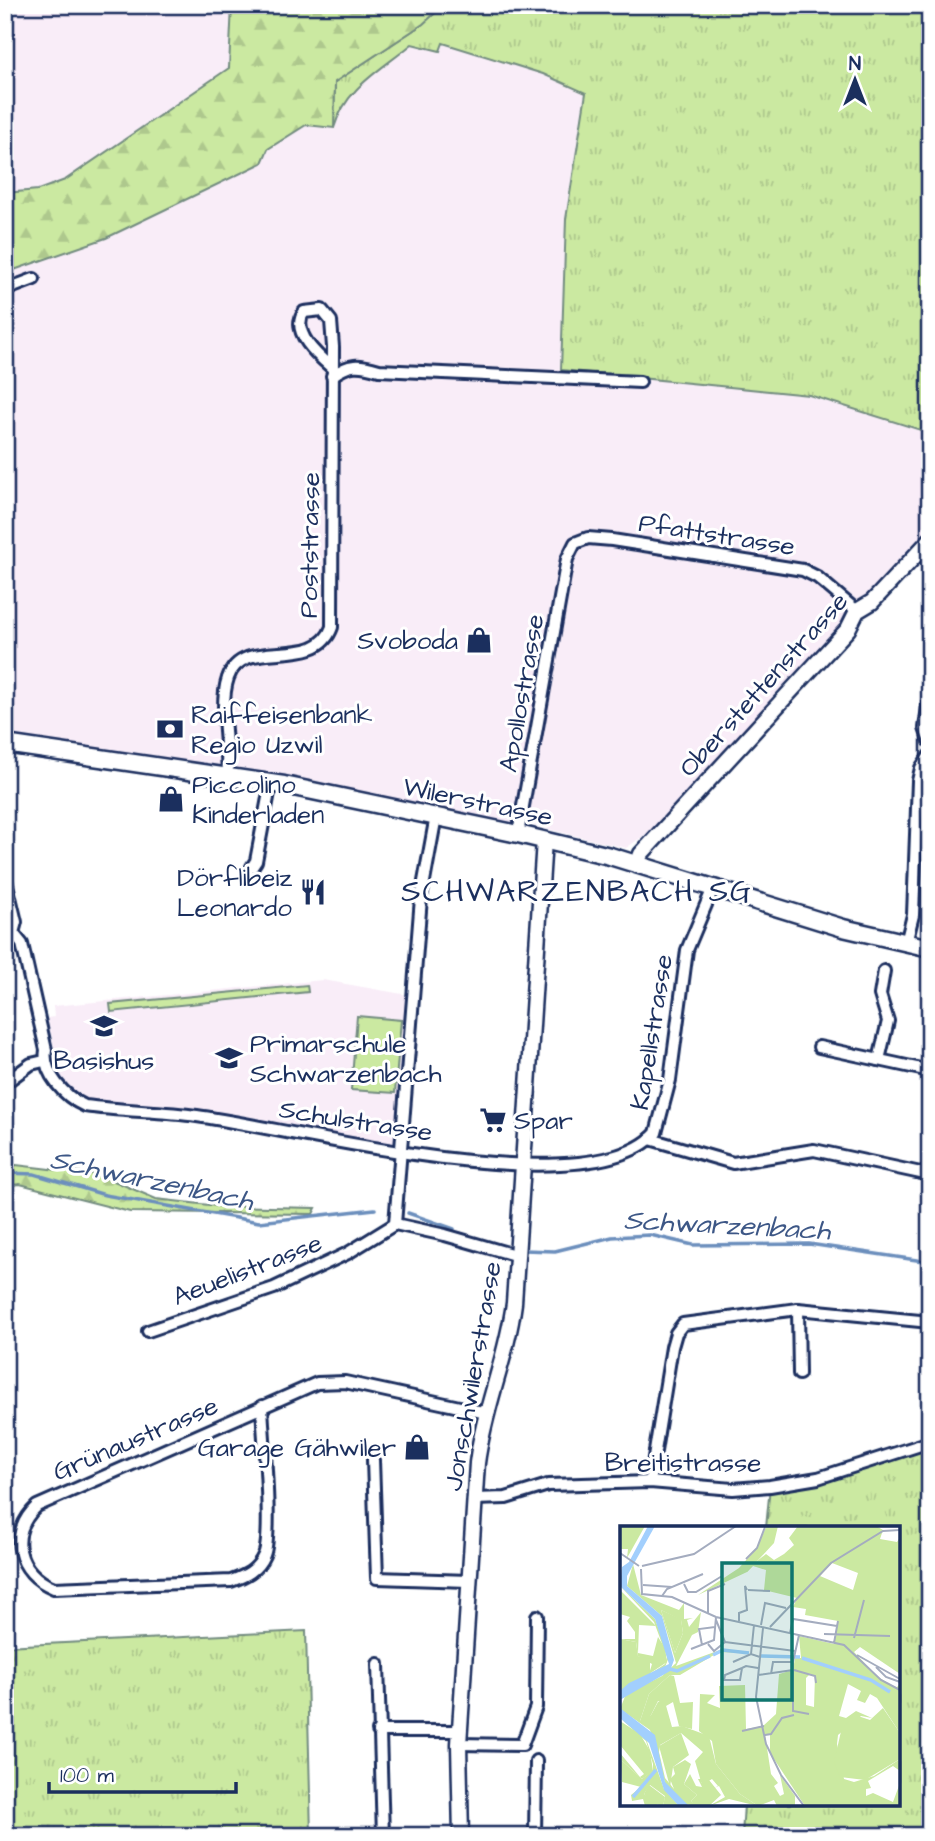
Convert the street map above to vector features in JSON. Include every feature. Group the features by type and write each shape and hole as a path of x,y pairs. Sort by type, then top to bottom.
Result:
{"main road":[{"name":"Wilerstrasse","path":"5,744 271,782 519,834 637,864 843,928 930,948"}],"street":[{"path":"5,290 34,279"},
{"name":"Poststrasse","path":"228,776 225,696 233,667 253,657 318,646 332,627 332,372 331,321 328,314 312,309 304,312 300,322 301,331 332,372"},
{"path":"332,372 357,364 379,370 640,382"},
{"name":"Pfattstrasse","path":"567,559 575,543 588,538 793,569 817,577 857,611"},
{"name":"Oberstettenstrasse","path":"637,864 641,854 848,629 857,611 872,602 930,540"},
{"name":"Apollostrasse","path":"519,834 567,559"},
{"path":"930,693 925,728 930,742"},
{"path":"906,943 913,915 918,781 920,768 930,755"},
{"path":"252,867 256,861 271,782"},
{"path":"436,816 422,890 394,1224 445,1234 518,1256"},
{"name":"Jonschwilerstrasse","path":"461,1836 460,1738 474,1499 481,1436 506,1350 518,1256 544,840"},
{"name":"Schulstrasse","path":"5,876 16,922 9,932 22,944 46,1050 44,1060 59,1087 73,1100 85,1106 198,1116 399,1153 524,1163"},
{"name":"Kapellstrasse","path":"524,1163 603,1159 650,1139 660,1124 670,1080 687,950 713,888"},
{"path":"879,1060 888,1021 880,995 884,971"},
{"path":"819,1047 930,1071"},
{"path":"5,1083 31,1064 44,1060"},
{"path":"650,1139 733,1163 814,1150 930,1175"},
{"name":"Aeuelistrasse","path":"148,1331 274,1288 348,1254 394,1224"},
{"path":"650,1482 656,1428 671,1347 680,1327 702,1319 798,1309 930,1322"},
{"path":"798,1309 799,1374"},
{"name":"Grünaustrasse","path":"262,1406 267,1540 259,1564 246,1576 230,1581 54,1588 38,1581 28,1570 21,1552 21,1532 29,1513 37,1506 262,1406 317,1383 330,1381 487,1413"},
{"name":"Breitistrasse","path":"474,1499 506,1498 548,1485 650,1482 733,1489 770,1486 818,1478 930,1442"},
{"path":"373,1460 377,1578 469,1581"},
{"path":"378,1731 522,1745 536,1707 537,1616"},
{"path":"378,1664 383,1836"},
{"path":"535,1836 536,1761"}],"shaded area":[{"path":"5,5 232,5 229,68 65,180 38,190 5,193"},
{"path":"443,43 543,74 586,93 566,219 561,370 809,395 930,433 930,513 926,534 648,833 626,848 527,824 537,741 518,834 5,744 5,273 106,238 307,125 339,112 355,88 412,44 440,51"},
{"name":"Primarschule Schwarzenbach","path":"323,980 408,995 402,1095 393,1146 201,1110 91,1101 68,1088 54,1064 55,1052 47,1018 54,1017 53,1006"}],"green space":[{"path":"232,5 444,5 423,24 335,82 334,128 306,125 268,149 262,163 106,238 5,273 5,193 38,190 65,180 229,68"},
{"path":"444,5 930,5 930,433 809,395 561,370 566,219 586,93 543,74 443,43 440,51 412,44 356,91 339,114 334,128 335,82 423,24"},
{"path":"307,985 308,992 111,1012 110,1004"},
{"path":"357,1016 401,1020 395,1093 351,1090"},
{"path":"16,1165 100,1175 156,1199 218,1206 316,1208 313,1214 130,1212 20,1184 5,1186 5,1167"},
{"path":"930,1442 930,1836 742,1836 744,1806 900,1806 900,1526 766,1526 770,1486"},
{"path":"306,1631 311,1836 5,1836 5,1646"}],"waterway":[{"name":"Schwarzenbach","path":"5,1173 34,1174 105,1195 259,1222 375,1209"},
{"name":"Schwarzenbach","path":"408,1213 454,1229"},
{"name":"Schwarzenbach","path":"523,1250 555,1251 612,1237 650,1235 693,1245 809,1244 930,1262"}],"place":[{"name":"Svoboda","path":"479,640"},
{"name":"Raiffeisenbank Regio Uzwil","path":"170,729"},
{"name":"Piccolino Kinderladen","path":"171,799"},
{"name":"Dörflibeiz Leonardo","path":"313,892"},
{"name":"Basishus","path":"104,1026"},
{"name":"Primarschule Schwarzenbach","path":"229,1058"},
{"name":"Spar","path":"493,1120"},
{"name":"Garage Gähwiler","path":"417,1447"}],"district":[{"name":"SCHWARZENBACH SG","path":"577,891"}]}
